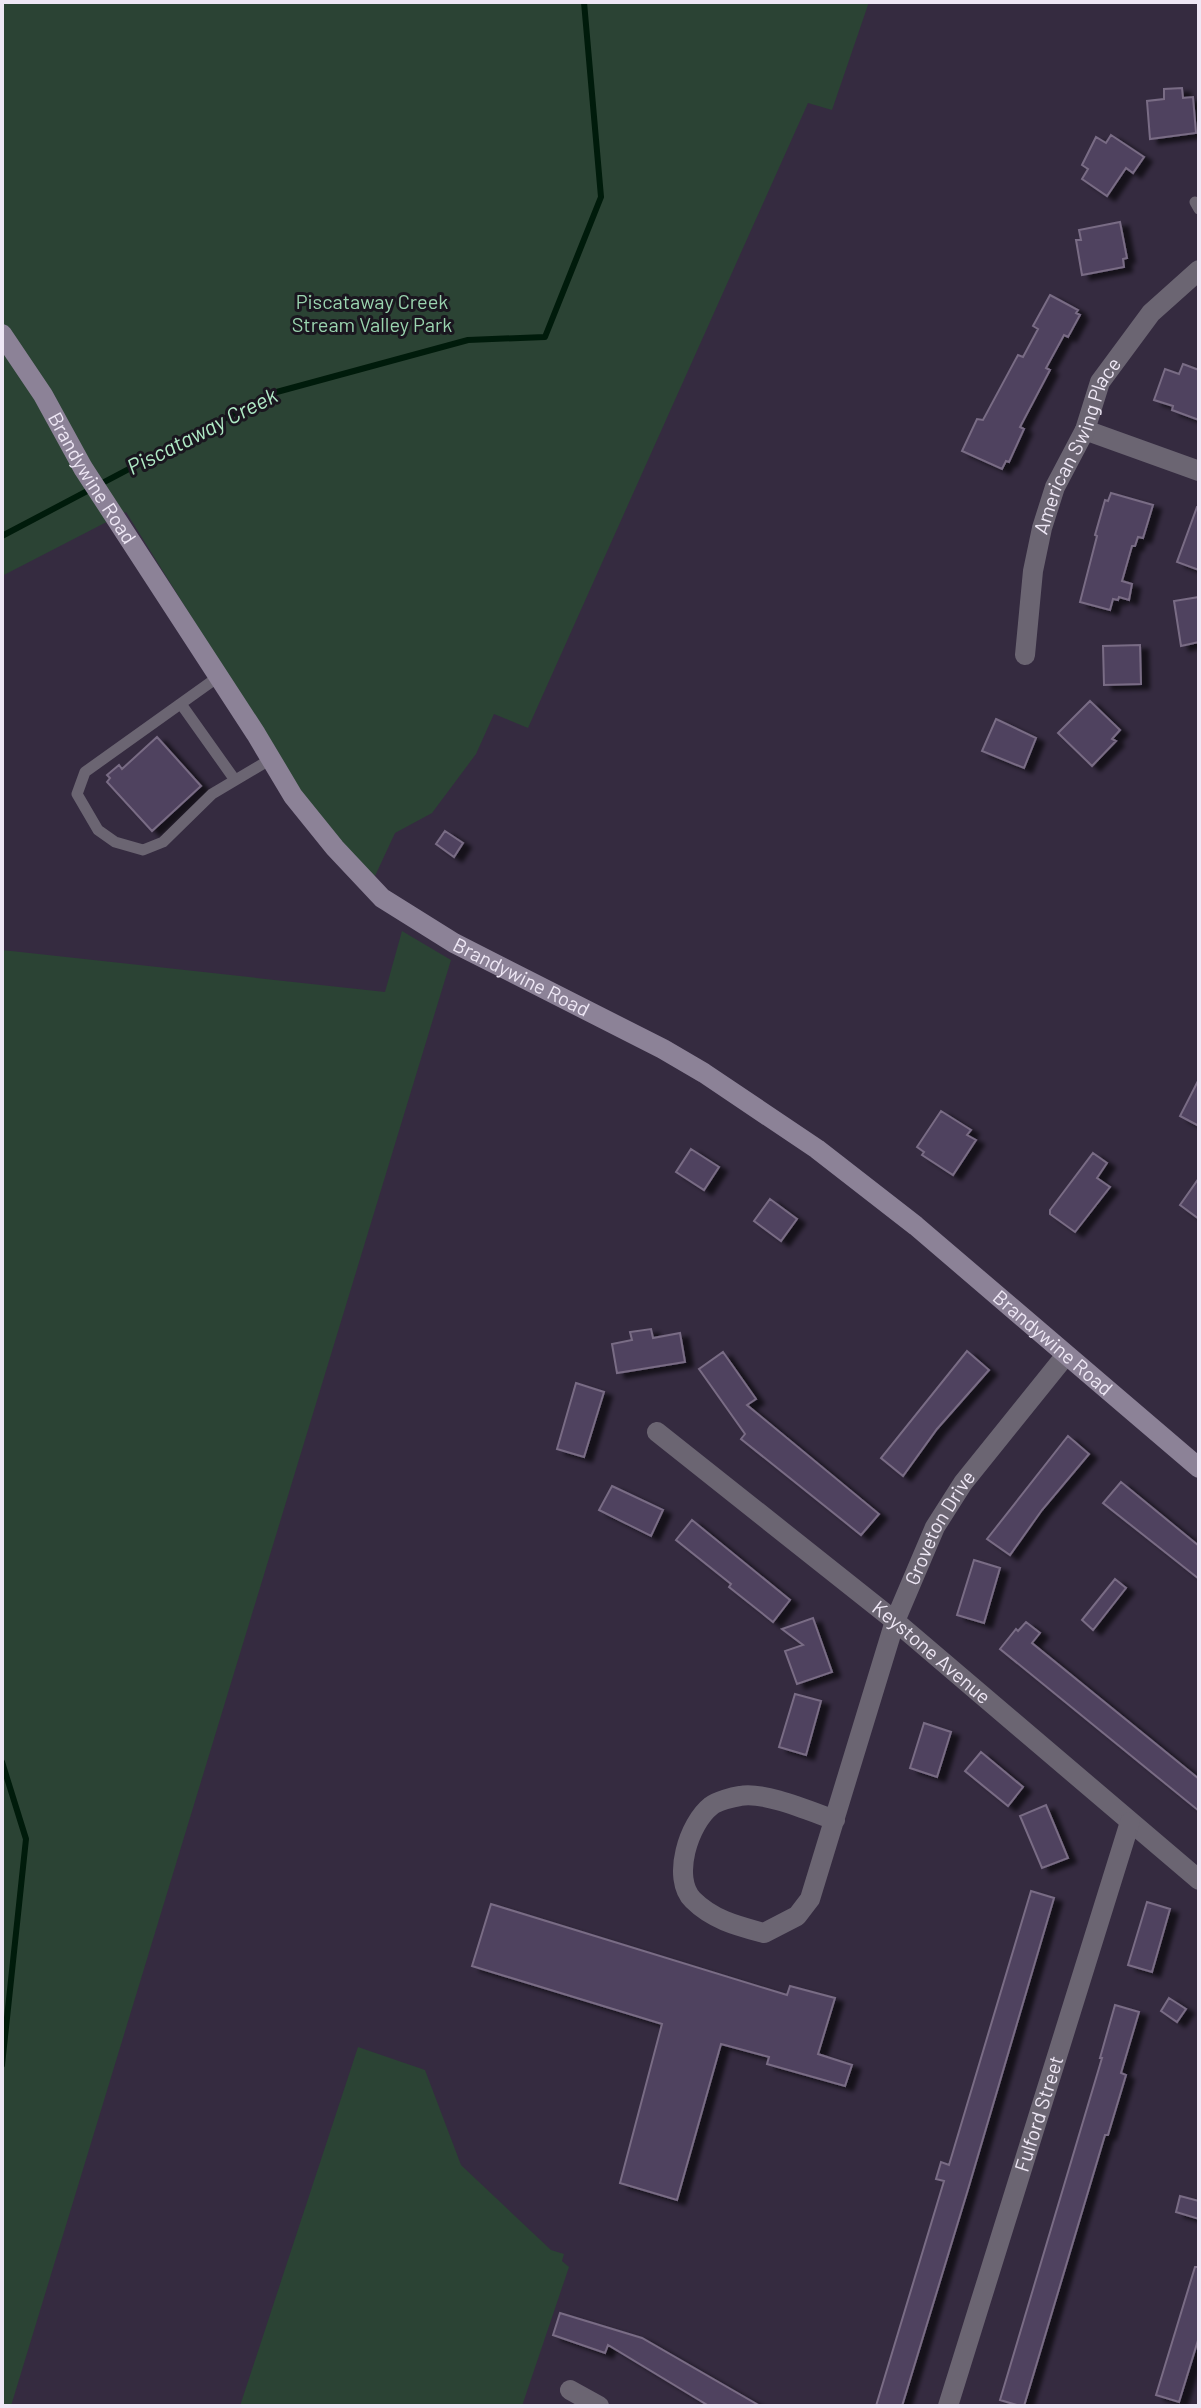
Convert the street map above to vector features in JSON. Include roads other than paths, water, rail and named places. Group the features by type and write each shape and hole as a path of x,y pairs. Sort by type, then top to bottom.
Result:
{"main road":[{"name":"Brandywine Road","path":"2,334 43,395 83,468 293,796 335,848 382,898 454,943 663,1049 817,1149 916,1226 1199,1468"}],"street":[{"name":"American Swing Place","path":"1025,655 1033,571 1042,528 1055,487 1085,430 1100,382 1151,313 1199,270"},
{"path":"1085,430 1199,471"},
{"name":"Groveton Drive","path":"835,1820 783,1801 743,1795 711,1806 690,1836 682,1869 690,1898 720,1921 764,1933 797,1916 810,1899 835,1820 895,1621 935,1527 963,1483 1066,1355"},
{"name":"Keystone Avenue","path":"657,1432 895,1621 1199,1880"},
{"name":"Fulford Street","path":"948,2406 1130,1822"},
{"path":"570,2390 599,2406"}],"lane":[{"path":"218,677 85,772 77,794 98,830 115,842 143,850 163,842 212,794 271,759"},
{"path":"181,704 235,780"}],"waterway":[{"name":"Piscataway Creek","path":"2,536 273,393 468,340 545,337 601,197 584,2"},
{"name":"Piscataway Creek","path":"2,1762 26,1839 2,2065"}],"park label":[{"name":"Piscataway Creek Stream Valley Park","path":"372,314"}]}
